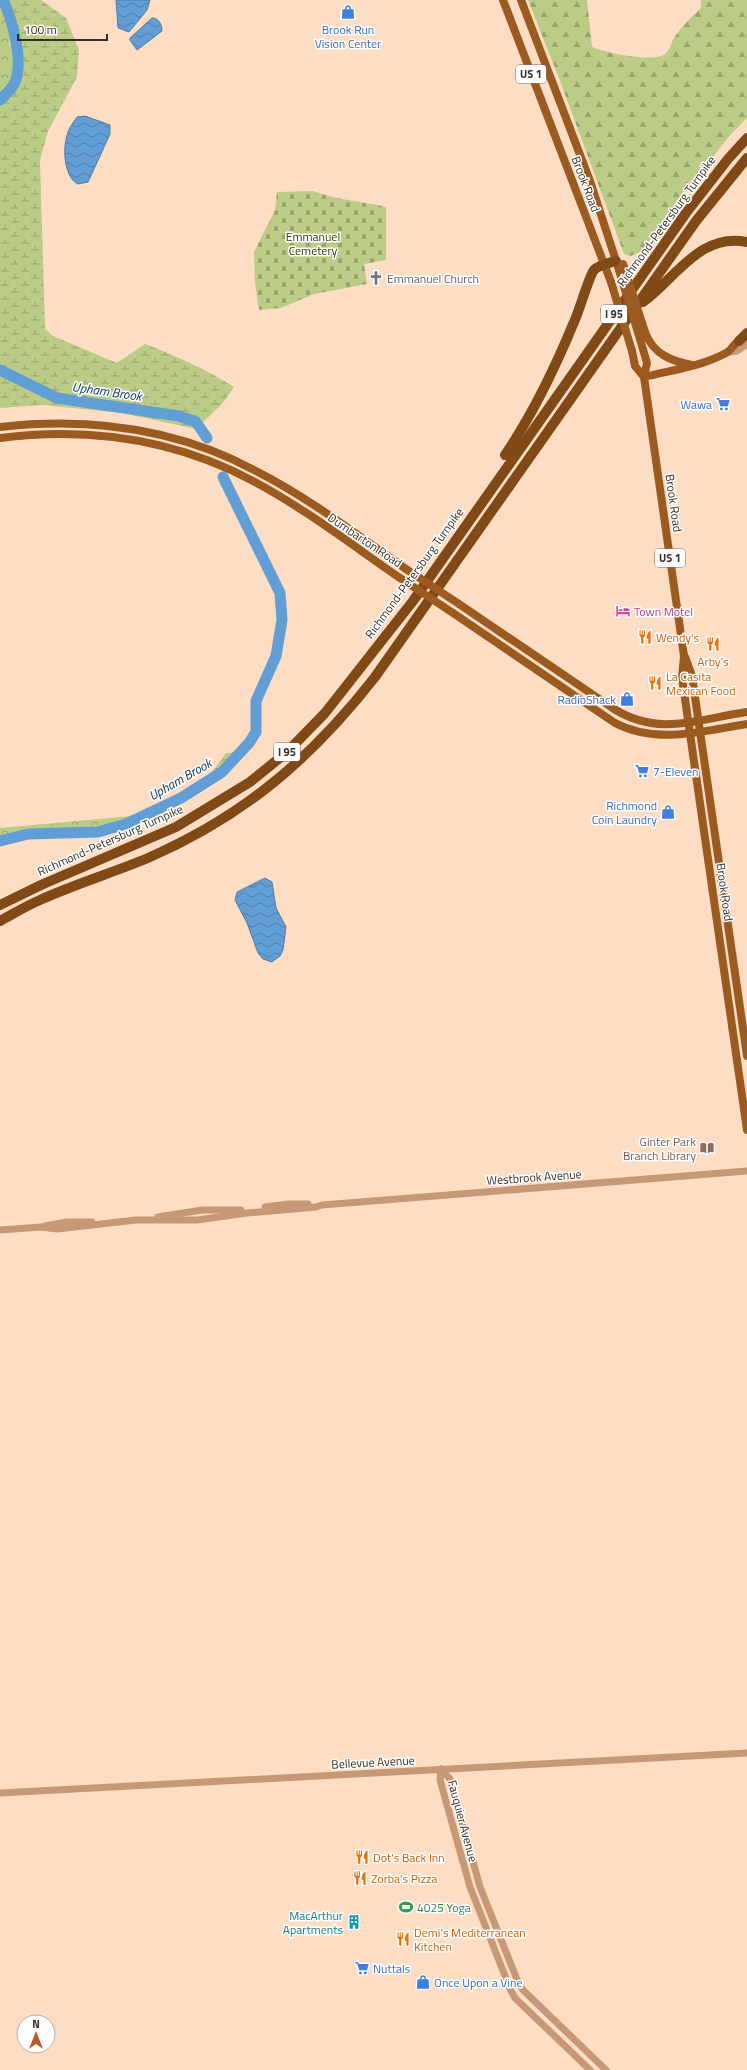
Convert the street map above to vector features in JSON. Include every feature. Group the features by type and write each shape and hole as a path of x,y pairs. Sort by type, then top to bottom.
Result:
{"highway":[{"name":"Richmond-Petersburg Turnpike","path":"0,905 41,885 176,827 250,782 287,752 325,713 413,601 486,494 686,213 728,159 747,138"},
{"name":"Richmond-Petersburg Turnpike","path":"0,921 39,900 148,858 192,836 233,813 262,792 305,757 346,714 375,677 710,202 747,158"},
{"path":"635,308 652,296 682,264 703,250 722,242 747,242"},
{"path":"486,494 504,456 521,431 547,382 578,314 593,272 604,265 619,265"},
{"path":"744,341 747,333"}],"main road":[{"name":"Brook Road","path":"503,0 604,265 632,351 635,366 644,377"},
{"name":"Brook Road","path":"521,0 590,181 608,237 643,335 647,363 644,377 684,656 682,678 747,1130"},
{"path":"643,335 653,347 672,360 694,365"},
{"path":"644,377 694,365 728,352 733,344 744,341"},
{"name":"Dumbarton Road","path":"0,427 45,423 100,424 154,432 189,442 239,462 269,478 626,717 641,723 655,725 688,722 747,712"},
{"name":"Dumbarton Road","path":"0,438 40,434 94,434 141,441 203,458 253,481 282,498 622,727 637,733 652,736 700,732 747,724"},
{"name":"Brook Road","path":"684,656 692,676 699,720 747,1056"}],"street":[{"name":"Westbrook Avenue","path":"0,1230 41,1227 57,1229 99,1223 136,1220 197,1220 247,1213 316,1207 322,1205 747,1171"},
{"name":"Bellevue Avenue","path":"0,1792 747,1753"},
{"name":"Fauquier Avenue","path":"441,1769 440,1780 470,1888 511,1991 515,1998 590,2070"},
{"name":"Fauquier Avenue","path":"441,1769 450,1779 480,1887 518,1982 527,1993 606,2070"}],"green space":[{"path":"0,0 41,0 66,18 79,50 77,77 48,131 40,160 45,329 53,336 117,363 145,344 191,363 234,387 222,404 196,429 122,413 43,405 0,408 0,92 13,52 0,11"},
{"path":"0,0 5,0 10,24 9,42 20,57 20,63 16,75 0,95"},
{"path":"528,0 587,0 592,47 618,54 650,58 659,57 667,52 674,37 687,21 701,8 701,0 747,0 747,118 731,134 671,210 642,251 631,256 624,254 560,81"},
{"name":"Emmanuel Cemetery","path":"313,191 386,207 386,260 364,264 367,284 314,294 281,308 259,310 255,283 254,252 275,210 277,192"},
{"path":"239,752 231,763 200,788 162,811 126,828 98,834 41,831 27,832 0,838 0,828 143,815 185,794 200,783 212,772 226,753"}],"water":[{"path":"116,0 150,0 147,10 129,32 118,28"},
{"path":"152,18 157,19 160,22 162,31 137,50 130,38"},
{"path":"85,116 110,125 110,134 88,182 78,184 70,176 68,171 65,158 65,145 67,134 73,122 77,117"},
{"path":"265,878 272,882 276,908 286,927 283,950 280,956 272,962 263,959 258,953 247,923 235,900 237,892"}],"waterway":[{"name":"Upham Brook","path":"0,100 14,84 18,65 16,42 7,8 3,0"},
{"name":"Upham Brook","path":"0,370 57,398 179,416 196,422 207,438"},
{"name":"Upham Brook","path":"0,841 28,834 98,832 126,824 181,798 222,772 249,743 256,732 256,701 276,656 282,620 280,593 223,477"}],"place":[{"name":"Brook Run Vision Center","path":"348,12"},
{"name":"Emmanuel Church","path":"376,278"},
{"name":"Wawa","path":"723,404"},
{"name":"Town Motel","path":"623,611"},
{"name":"Wendy's","path":"645,637"},
{"name":"Arby's","path":"713,644"},
{"name":"La Casita Mexican Food","path":"655,683"},
{"name":"RadioShack","path":"627,699"},
{"name":"7-Eleven","path":"642,771"},
{"name":"Richmond Coin Laundry","path":"668,812"},
{"name":"Ginter Park Branch Library","path":"707,1148"},
{"name":"Dot's Back Inn","path":"362,1857"},
{"name":"Zorba's Pizza","path":"360,1878"},
{"name":"4025 Yoga","path":"406,1907"},
{"name":"MacArthur Apartments","path":"354,1922"},
{"name":"Demi's Mediterranean Kitchen","path":"403,1939"},
{"name":"Nuttals","path":"362,1968"},
{"name":"Once Upon a Vine","path":"423,1982"}]}
